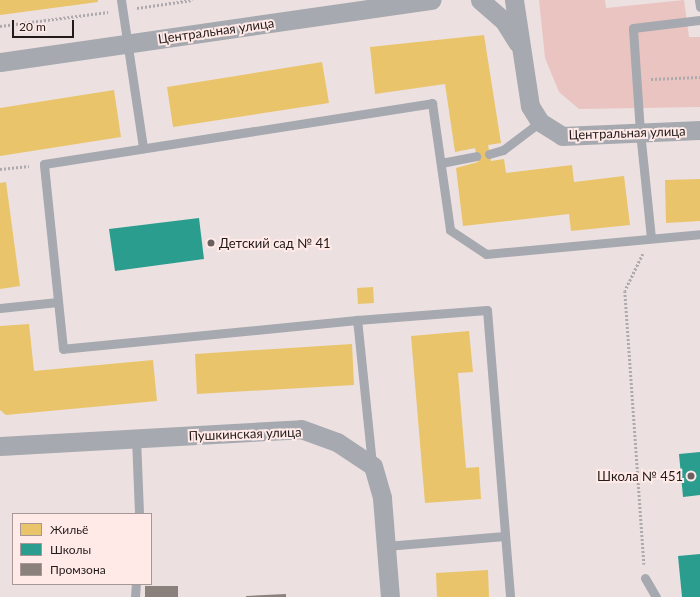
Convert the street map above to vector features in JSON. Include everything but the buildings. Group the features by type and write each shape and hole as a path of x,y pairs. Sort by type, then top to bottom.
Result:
{"street":[{"name":"Центральная улица","path":"0,62 126,44 341,7 432,0"},
{"name":"Центральная улица","path":"480,0 504,21 521,47"},
{"name":"Центральная улица","path":"514,0 530,106 540,122 562,136 700,130"},
{"name":"Пушкинская улица","path":"0,446 301,429 337,442 372,466"},
{"path":"372,466 382,498 390,597"}],"lane":[{"path":"121,0 126,44 144,148"},
{"path":"699,0 700,7"},
{"path":"651,238 640,132 633,28 700,20"},
{"path":"510,597 487,310 357,320 63,350 44,164 432,103 450,230 486,254 700,234"},
{"path":"489,154 503,150 540,122"},
{"path":"441,163 476,156"},
{"path":"0,308 58,302"},
{"path":"357,320 372,466"},
{"path":"136,438 139,513"},
{"path":"386,546 505,536"},
{"path":"646,578 656,597"},
{"path":"135,597 136,585"}],"path":[{"path":"0,26 192,0"},
{"path":"636,79 700,77"},
{"path":"0,169 44,164"},
{"path":"646,578 625,291 651,238"}],"shaded area":[{"path":"539,0 605,0 606,8 684,0 689,37 700,37 700,107 579,109 559,92 545,58"}],"place":[{"name":"Детский сад № 41","path":"211,243"},
{"name":"Школа № 451","path":"691,476"}]}
